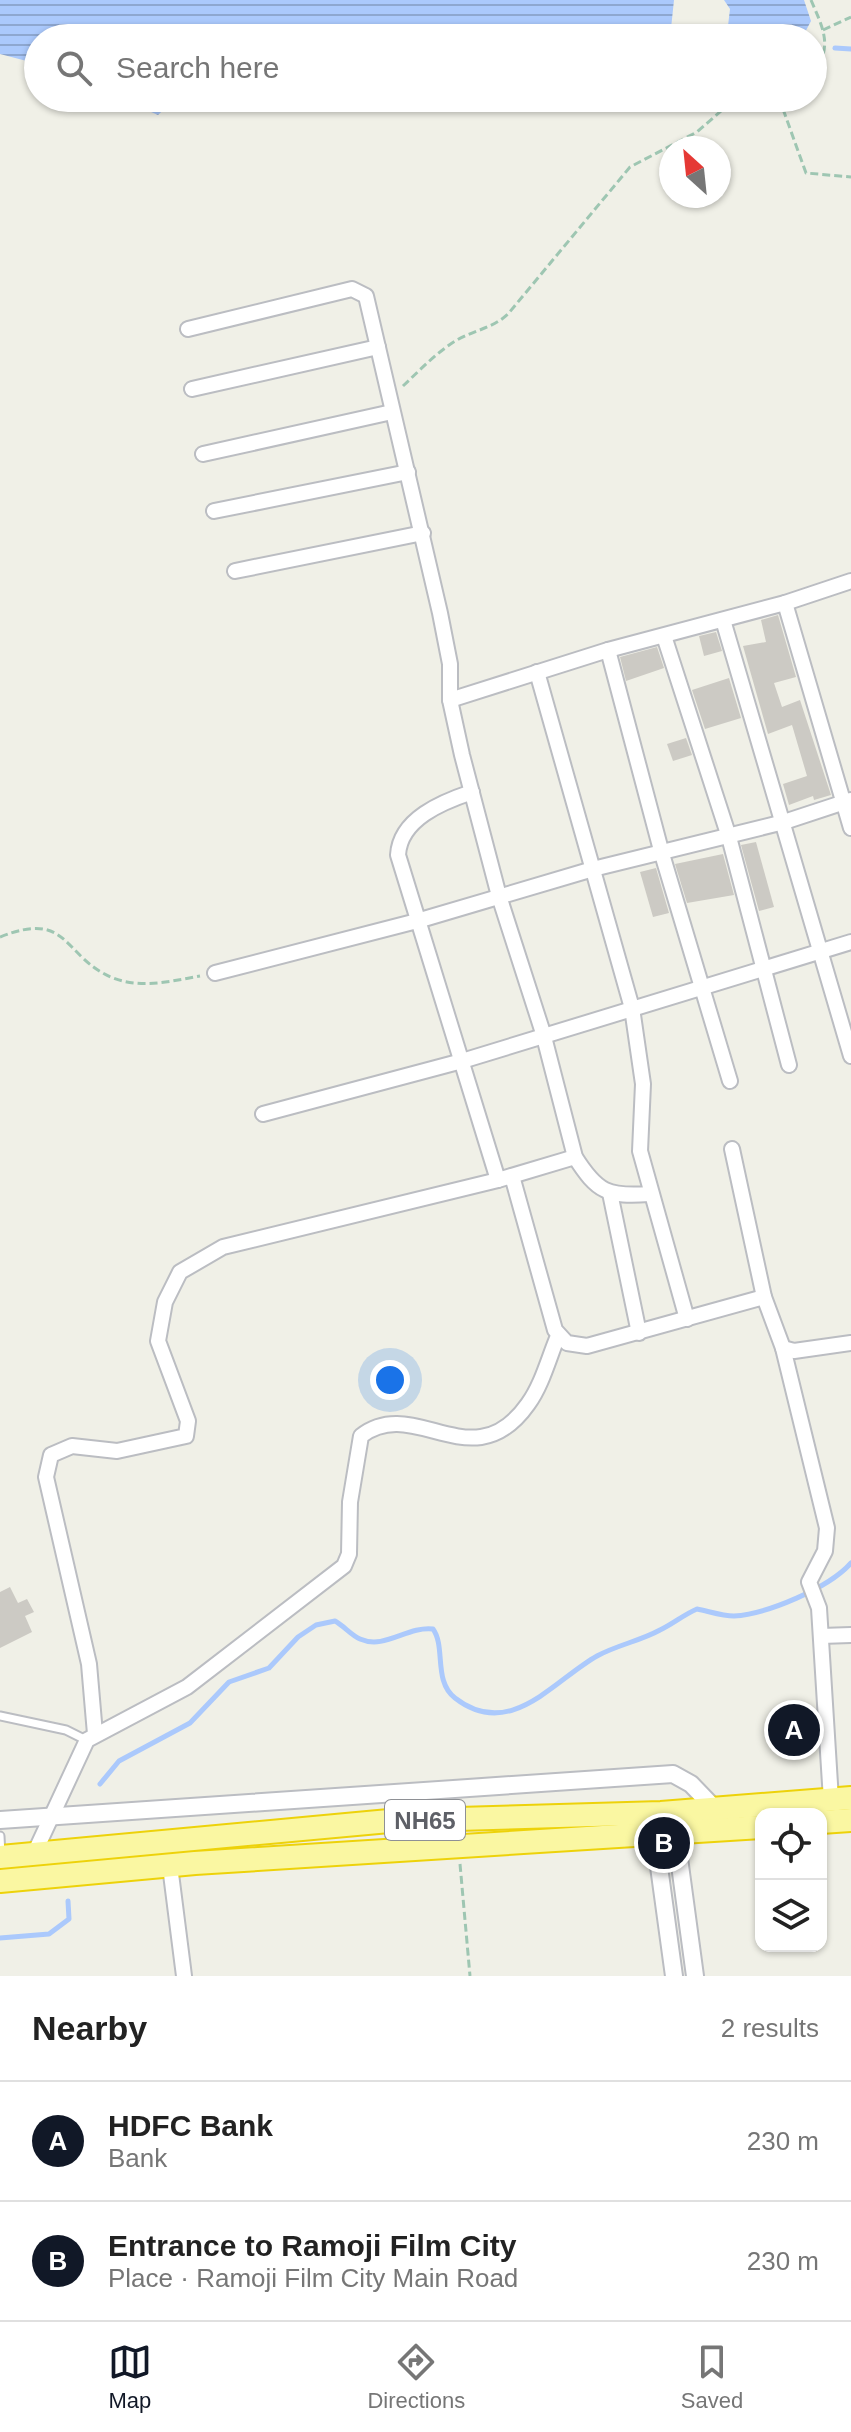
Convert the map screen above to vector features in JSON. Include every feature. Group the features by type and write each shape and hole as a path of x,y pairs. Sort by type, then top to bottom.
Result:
{"highway":[{"name":"NH65","path":"0,1881 458,1847 664,1823 715,1809 841,1799"},
{"path":"827,1822 851,1820"},
{"name":"NH65","path":"0,1850 34,1854 389,1821 755,1827"}],"street":[{"path":"188,329 357,289 366,296 423,533 450,664 450,700 472,792 499,896 543,1033 575,1157 596,1186 610,1193 649,1194"},
{"path":"192,389 378,347"},
{"path":"203,454 391,405"},
{"path":"214,511 408,472"},
{"path":"235,571 423,533"},
{"path":"450,700 608,650 850,585"},
{"path":"785,603 847,800 851,828"},
{"path":"723,620 851,1056"},
{"path":"664,636 729,837 761,970 789,1065"},
{"path":"608,650 662,854 730,1081"},
{"path":"537,672 632,1008 643,1084 640,1151 649,1194 687,1319"},
{"path":"472,792 430,810 402,836 398,855 462,1061 558,1336 567,1343 587,1346 764,1297"},
{"path":"215,973 417,921 593,869 784,822 847,800"},
{"path":"263,1114 462,1061 543,1033 851,942"},
{"path":"732,1149 764,1297 783,1348 827,1528 825,1551 809,1582 816,1598 841,1799"},
{"path":"34,1854 91,1737 89,1664 46,1477 47,1465 51,1455 72,1446 117,1451 186,1436 188,1421 158,1341 165,1302 180,1272 223,1247 505,1178 575,1157"},
{"path":"610,1193 639,1333"},
{"path":"91,1737 187,1687 344,1566 349,1554 350,1502 361,1436 380,1426 411,1424 457,1438 487,1436 520,1415 531,1400 558,1336"},
{"path":"783,1348 794,1351 851,1343"},
{"path":"821,1636 851,1635"},
{"path":"0,1820 52,1814 673,1774 691,1784 715,1809"},
{"path":"664,1823 674,1976"},
{"path":"664,1823 695,1976"},
{"path":"170,1866 184,1976"}],"lane":[{"path":"0,1716 91,1737"}],"path":[{"path":"811,0 821,24"},
{"path":"827,28 851,17"},
{"path":"391,405 442,351 492,327 508,314 630,167 697,132 720,112"},
{"path":"784,112 806,173 851,177"},
{"path":"0,937 35,927 50,929 100,971 126,982 151,985 215,973"},
{"path":"458,1847 470,1976"}],"water":[{"path":"0,0 674,0 671,24 24,24 24,60 0,54"},
{"path":"724,0 804,0 811,21 809,24 728,24 730,9"}],"building":[{"path":"778,615 796,677 774,683 782,707 800,700 831,795 814,800 813,796 789,805 783,784 807,776 792,725 768,734 743,646 766,642 761,620"},
{"path":"716,632 722,651 704,656 699,636"},
{"path":"657,647 664,668 626,681 620,657"},
{"path":"729,678 741,718 705,729 692,690"},
{"path":"686,738 692,755 673,761 667,744"},
{"path":"756,842 774,907 759,911 741,845"},
{"path":"723,854 734,895 687,903 675,864"},
{"path":"656,868 669,913 653,917 640,872"},
{"path":"10,1587 18,1603 27,1599 34,1612 25,1616 32,1632 0,1648 0,1592"}],"waterway":[{"path":"835,48 851,49"},
{"path":"100,1784 119,1761 190,1723 229,1682 269,1668 298,1637 316,1625 335,1621 369,1642 433,1629 448,1691 475,1710 494,1713 513,1710 530,1702 597,1656 652,1634 697,1609 734,1616 763,1610 797,1598 828,1582 851,1563"},
{"path":"0,1938 49,1934 69,1919 68,1901"}],"place":[{"name":"HDFC Bank","path":"794,1730"},
{"name":"Entrance to Ramoji Film City","path":"664,1843"}]}
